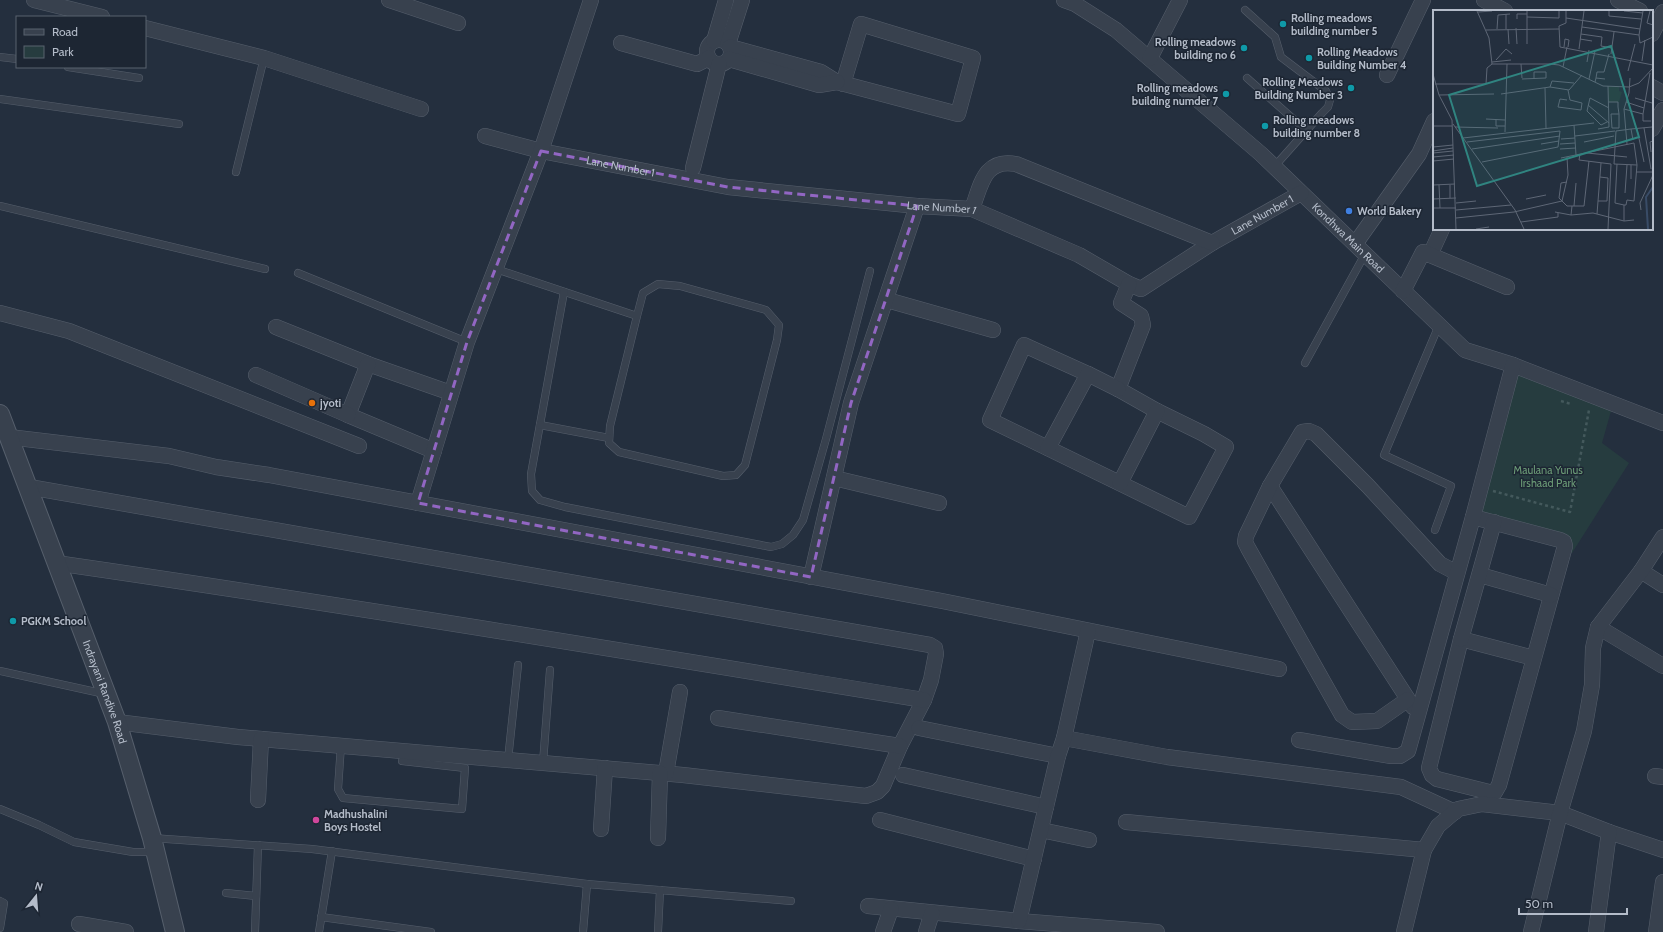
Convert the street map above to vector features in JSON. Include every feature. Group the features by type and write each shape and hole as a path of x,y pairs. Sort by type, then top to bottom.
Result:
{"street":[{"path":"34,0 98,16"},
{"path":"389,0 458,23"},
{"path":"418,503 467,342 541,151 591,0"},
{"path":"722,52 726,0"},
{"path":"693,168 722,52 742,0"},
{"name":"Kondhwa Main Road","path":"1064,0 1075,4 1116,30 1150,58 1274,167 1465,350 1513,365 1663,423"},
{"path":"1150,58 1180,0"},
{"path":"1387,75 1423,0"},
{"path":"1618,0 1638,10"},
{"path":"1487,5 1502,10"},
{"path":"621,43 697,64 722,52 820,78 958,114 973,58 861,24 840,83"},
{"path":"146,28 264,58 421,110"},
{"path":"1653,88 1663,93"},
{"path":"1653,127 1663,110"},
{"path":"1360,249 1419,154 1433,123"},
{"name":"Lane Number 1","path":"485,136 541,151 728,187 917,206 972,209 1079,255 1128,284 1141,289 1212,243 1301,193"},
{"path":"972,209 983,180 989,170 1005,162 1016,164 1212,243"},
{"path":"811,577 851,403 887,300 917,206"},
{"path":"1430,255 1442,230"},
{"path":"1403,291 1423,252 1507,287"},
{"path":"1118,389 1143,324 1141,316 1121,302 1128,284"},
{"path":"887,300 993,330"},
{"path":"0,313 69,331 359,446"},
{"path":"276,327 368,364 451,394"},
{"path":"1024,345 1118,389 1226,447 1189,517 990,420 1024,345"},
{"path":"348,415 368,364"},
{"path":"1299,740 1400,756 1408,751 1481,488 1513,365"},
{"path":"1048,448 1088,374"},
{"path":"256,375 434,451"},
{"path":"1120,483 1157,411"},
{"name":"Indrayani Randive Road","path":"0,414 29,487 116,722 154,846 174,932"},
{"path":"1407,700 1377,721 1352,722 1342,715 1245,542 1246,536 1270,486 1302,432 1309,431 1316,434 1368,486 1440,564 1457,573"},
{"path":"9,437 169,456 216,467 269,475 942,601 1088,632 1279,669"},
{"path":"834,478 939,503"},
{"path":"1270,486 1407,700 1418,714"},
{"path":"29,487 930,645 935,648 936,654 931,680 924,700 900,746 883,786 877,792 866,796 663,773 261,739 116,722"},
{"path":"1473,517 1494,522 1560,540 1564,542 1565,546 1499,785 1495,792 1489,792 1437,779 1432,775 1429,768 1461,639 1494,522"},
{"path":"1531,932 1560,813 1584,731 1592,685 1593,648 1598,627 1641,571 1663,537"},
{"path":"56,563 269,594 924,700"},
{"path":"1641,571 1663,585"},
{"path":"1480,575 1551,595"},
{"path":"1598,627 1663,666"},
{"path":"1019,921 1058,756 1064,738 1088,632"},
{"path":"1461,639 1534,658"},
{"path":"658,838 663,773 680,692"},
{"path":"718,718 900,746"},
{"path":"919,728 1058,756"},
{"path":"1064,738 1167,757 1401,788 1455,812"},
{"path":"258,800 261,739"},
{"path":"601,829 605,768"},
{"path":"903,775 1046,807"},
{"path":"1404,932 1424,850 1438,826 1458,809 1482,804 1560,813 1609,832 1663,850"},
{"path":"880,820 1034,859"},
{"path":"1126,822 1424,850"},
{"path":"1040,830 1090,840"},
{"path":"1596,932 1609,832"},
{"path":"1656,932 1663,882"},
{"path":"868,906 1019,921 1054,928 1157,932"},
{"path":"883,932 891,909"},
{"path":"926,932 932,913"},
{"path":"79,924 126,932"}],"lane":[{"path":"1245,10 1275,37 1281,57 1326,91 1330,100 1328,107 1274,167"},
{"path":"0,57 16,59"},
{"path":"236,172 264,58"},
{"path":"74,68 139,78"},
{"path":"1247,78 1307,131"},
{"path":"0,99 179,124"},
{"path":"0,206 265,269"},
{"path":"1305,363 1360,249"},
{"path":"496,269 637,316"},
{"path":"564,292 531,474 532,491 540,500 565,506 771,547 782,544 793,535 803,520 870,271"},
{"path":"298,273 467,342"},
{"path":"658,284 680,286 766,310 779,325 777,340 745,465 736,475 723,476 619,452 609,443 610,426 637,316 643,294 658,284"},
{"path":"1435,530 1451,486 1384,455 1439,325"},
{"path":"540,425 609,438"},
{"path":"508,760 518,665"},
{"path":"0,670 106,694"},
{"path":"543,763 550,670"},
{"path":"341,746 338,789 343,798 462,809 465,768 402,761"},
{"path":"0,809 39,825 74,842 133,852 154,846 258,845 332,851 587,884 791,901"},
{"path":"255,932 258,845"},
{"path":"319,932 332,851"},
{"path":"583,932 587,884"},
{"path":"658,932 660,890"},
{"path":"226,893 256,896"},
{"path":"0,901 4,902 0,928"},
{"path":"321,917 431,932"}],"path":[{"path":"1561,402 1575,406"},
{"path":"1481,488 1570,512 1590,410 1582,408"}],"highlighted area":[{"path":"541,151 728,187 917,206 851,403 811,577 418,503 467,342"}],"green space":[{"name":"Maulana Yunus Irshaad Park","path":"1513,365 1613,404 1602,443 1629,463 1572,553 1473,517"}],"place":[{"name":"Rolling meadows building number 5","path":"1283,24"},
{"name":"Rolling meadows building no 6","path":"1244,48"},
{"name":"Rolling Meadows Building Number 4","path":"1309,58"},
{"name":"Rolling Meadows Building Number 3","path":"1351,88"},
{"name":"Rolling meadows building numder 7","path":"1226,94"},
{"name":"Rolling meadows building number 8","path":"1265,126"},
{"name":"World Bakery","path":"1349,211"},
{"name":"jyoti","path":"312,403"},
{"name":"PGKM School","path":"13,621"},
{"name":"Madhushalini Boys Hostel","path":"316,820"}]}
